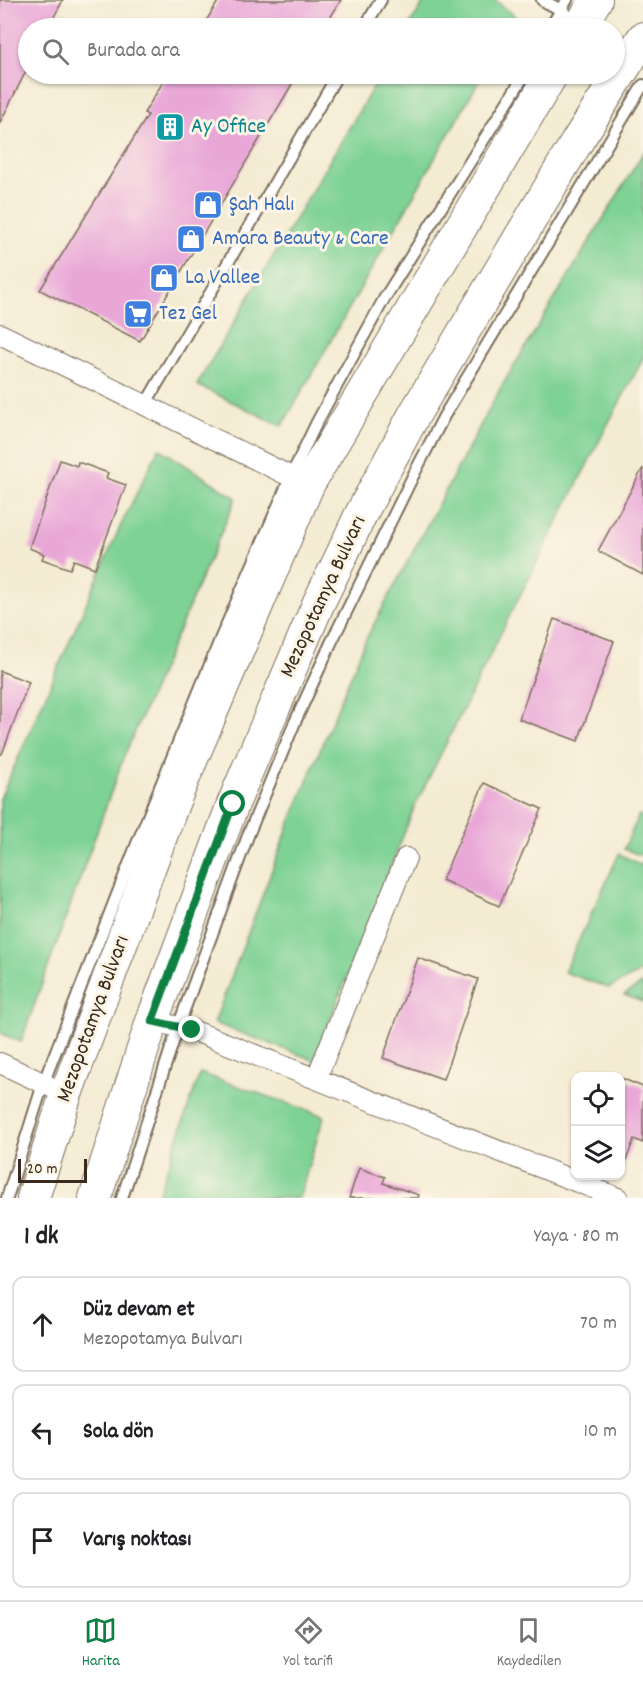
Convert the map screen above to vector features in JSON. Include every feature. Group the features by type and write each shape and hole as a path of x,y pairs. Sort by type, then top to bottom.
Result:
{"main road":[{"name":"Mezopotamya Bulvarı","path":"625,66 643,38"},
{"name":"Mezopotamya Bulvarı","path":"33,1198 55,1089 174,801 300,480 546,84"},
{"name":"Mezopotamya Bulvarı","path":"95,1198 165,1024 233,804 320,602 360,516 420,405 614,84"}],"street":[{"path":"0,334 300,480"},
{"path":"316,1079 406,858"},
{"path":"165,1024 192,1030 618,1198"},
{"path":"0,1063 55,1089"}],"lane":[{"path":"370,18 381,0"},
{"path":"542,0 577,13"},
{"path":"145,405 332,84"},
{"path":"300,480 317,422 384,299 519,84"},
{"path":"122,1198 165,1024 249,834 295,722 379,543 444,416 643,85"},
{"path":"7,1198 55,1089"}],"green space":[{"path":"425,0 495,0 515,16 514,18 414,18"},
{"path":"375,84 477,84 282,426 197,385"},
{"path":"643,153 643,359 509,617 414,808 314,1060 214,1023 289,825 366,639 500,389"},
{"path":"159,448 236,498 123,759 21,1042 0,1033 0,799 120,527"},
{"path":"639,815 643,816 643,856 624,849"},
{"path":"619,854 643,866 643,971 609,988 564,972"},
{"path":"643,983 643,1002 624,995"},
{"path":"200,1073 324,1116 299,1198 157,1198"}],"building":[{"path":"0,0 63,0 53,18 18,18 20,84 0,123"},
{"path":"219,0 341,0 330,18 208,18"},
{"path":"162,84 292,84 140,341 40,290 148,115 144,113"},
{"path":"60,460 77,466 78,462 108,473 106,478 126,485 95,568 74,560 70,569 42,559 44,554 29,548"},
{"path":"643,468 643,575 598,551"},
{"path":"554,619 614,641 578,741 519,719"},
{"path":"0,671 29,682 2,754 0,754"},
{"path":"484,783 542,809 499,906 442,880"},
{"path":"418,958 478,979 443,1079 383,1058"},
{"path":"625,1080 643,1087 643,1143 634,1139 625,1164"},
{"path":"359,1168 385,1177 383,1183 419,1195 418,1198 349,1198"}],"place":[{"name":"Ay Office","path":"170,127"},
{"name":"Şah Halı","path":"208,205"},
{"name":"Amara Beauty & Care","path":"191,239"},
{"name":"La Vallee","path":"164,278"},
{"name":"Tez Gel","path":"138,314"}],"route":[{"path":"192,1030 152,1021 233,804"}]}
